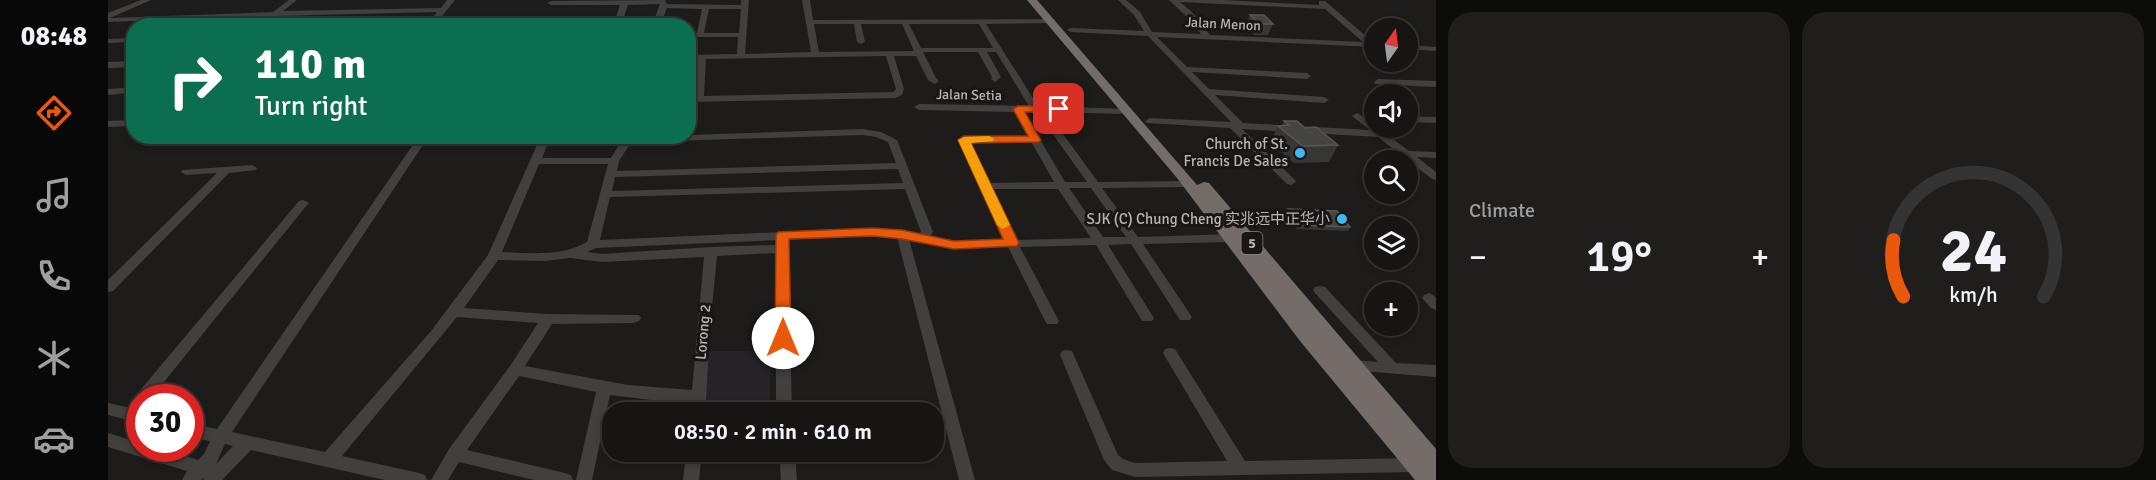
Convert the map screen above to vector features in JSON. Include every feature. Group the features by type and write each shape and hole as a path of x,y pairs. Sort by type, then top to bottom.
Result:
{"highway":[{"name":"5","path":"1032,0 1127,111 1266,260 1354,366 1427,470"},
{"name":"5","path":"1041,0 1071,30 1110,78 1150,120 1191,180"},
{"path":"1041,0 1053,18 1050,21"},
{"path":"1071,30 1066,33 1079,49 1080,57"},
{"path":"1110,78 1112,86 1131,107 1127,111"},
{"path":"1191,180 1235,232 1235,237 1231,238"},
{"name":"5","path":"1231,238 1307,336 1400,445 1427,470"},
{"path":"1266,260 1258,263 1260,267 1297,312 1307,336"},
{"path":"1354,366 1352,370 1400,445"}],"street":[{"path":"108,18 147,0"},
{"path":"270,18 293,0"},
{"path":"436,18 451,0"},
{"path":"806,0 810,22 808,24 815,54"},
{"path":"1122,0 1137,14 1150,34 1291,182"},
{"path":"1173,0 1188,13 1208,37"},
{"path":"1179,0 1326,8"},
{"path":"1317,0 1364,38"},
{"path":"374,11 383,1"},
{"path":"596,18 604,1"},
{"path":"551,3 604,1 705,7 745,3 742,54"},
{"path":"620,18 625,2"},
{"path":"658,18 662,3"},
{"path":"700,35 705,7"},
{"path":"108,18 443,10"},
{"path":"857,21 861,42"},
{"path":"904,21 932,80 935,81"},
{"path":"981,21 1037,109 1096,186 1185,317"},
{"path":"810,22 1050,21"},
{"name":"Jalan Menon","path":"1071,30 1364,45"},
{"path":"696,35 743,35"},
{"path":"108,41 126,40"},
{"path":"1418,48 1436,49"},
{"path":"981,50 997,77 995,79"},
{"path":"696,52 815,54 999,50"},
{"path":"696,98 895,95 900,89 890,53"},
{"path":"696,57 742,54"},
{"path":"699,98 702,57"},
{"path":"108,66 126,65"},
{"path":"1184,69 1307,76"},
{"path":"1378,82 1436,84"},
{"path":"108,92 124,92"},
{"path":"1207,92 1324,100"},
{"name":"Jalan Setia","path":"919,107 1127,111"},
{"path":"1018,109 1062,186 1147,318"},
{"path":"1364,116 1357,116 1364,121"},
{"path":"1418,119 1436,120"},
{"path":"1150,120 1364,133"},
{"path":"108,124 126,123"},
{"path":"696,137 873,132 892,140 927,232 921,238"},
{"path":"1385,138 1402,150"},
{"path":"1035,140 964,139 1012,243 1052,321"},
{"path":"200,476 220,437 419,144"},
{"path":"330,459 453,312 494,256 543,144"},
{"path":"593,244 614,161 625,144"},
{"path":"1418,154 1436,155"},
{"path":"536,161 614,161"},
{"path":"1418,163 1436,177"},
{"path":"611,174 902,166"},
{"path":"186,172 252,168"},
{"path":"108,288 225,170"},
{"path":"986,186 1096,186 1191,180"},
{"path":"607,194 909,186"},
{"path":"153,384 303,202"},
{"path":"567,254 591,258 711,251 873,232 902,234 954,245 1231,238"},
{"path":"902,234 967,480"},
{"path":"494,256 567,254 585,250 593,244 782,242"},
{"path":"782,242 783,402"},
{"name":"Lorong 2","path":"698,402 711,251"},
{"path":"1320,290 1392,368"},
{"path":"453,312 548,319 634,318"},
{"path":"430,480 447,467 548,319"},
{"path":"1170,353 1240,468"},
{"path":"1067,355 1112,460 1118,465 1135,470 1240,468 1427,470"},
{"path":"1354,366 1436,371"},
{"path":"515,370 604,388 672,396 689,402"},
{"path":"585,480 604,388"},
{"path":"108,409 126,414"},
{"path":"204,433 419,480"},
{"path":"108,440 200,476"},
{"path":"200,476 246,444"},
{"path":"691,480 693,462"},
{"path":"788,462 789,480"},
{"path":"447,467 565,480"}],"shaded area":[{"path":"706,351 770,351 770,401 701,402"}],"building":[{"path":"1250,15 1264,15 1273,24 1259,24"},
{"path":"1284,121 1297,121 1305,128 1316,127 1338,145 1303,146 1278,126 1289,125"},
{"path":"1288,209 1337,211 1350,227 1300,225"}],"slow traffic":[{"path":"989,139 964,140 1003,225"}],"place":[{"name":"Church of St. Francis De Sales","path":"1300,153"},
{"name":"SJK (C) Chung Cheng 实兆远中正华小","path":"1342,219"}],"route":[{"path":"783,338 783,235 888,232 941,244 1012,243 964,140 1035,140 1018,109 1059,109"}]}
